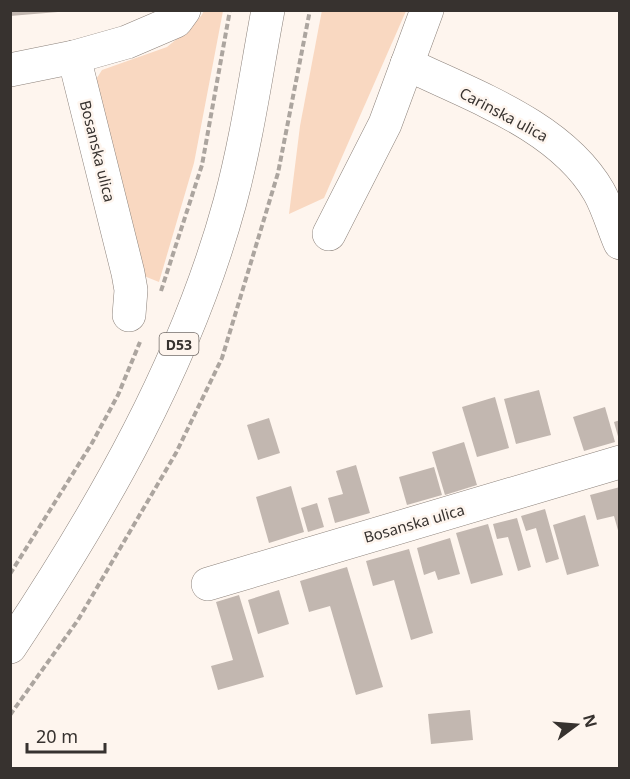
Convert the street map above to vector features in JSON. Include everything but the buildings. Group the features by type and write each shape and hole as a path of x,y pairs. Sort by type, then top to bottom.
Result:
{"street":[{"path":"10,70 74,57 126,42 176,21 184,10"},
{"name":"D53","path":"10,647 74,550 123,463 159,392 200,295 230,202 268,10"},
{"path":"329,234 385,124 427,10"},
{"name":"Bosanska ulica","path":"74,57 128,273 129,315"},
{"name":"Carinska ulica","path":"407,64 526,122 556,142 581,168 598,192 620,243"},
{"name":"Bosanska ulica","path":"207,584 620,462"}],"shaded area":[{"path":"322,10 406,11 324,198 289,214 300,126"},
{"path":"204,11 223,11 194,163 159,282 144,276 95,81 102,70 167,47 189,29"}]}
